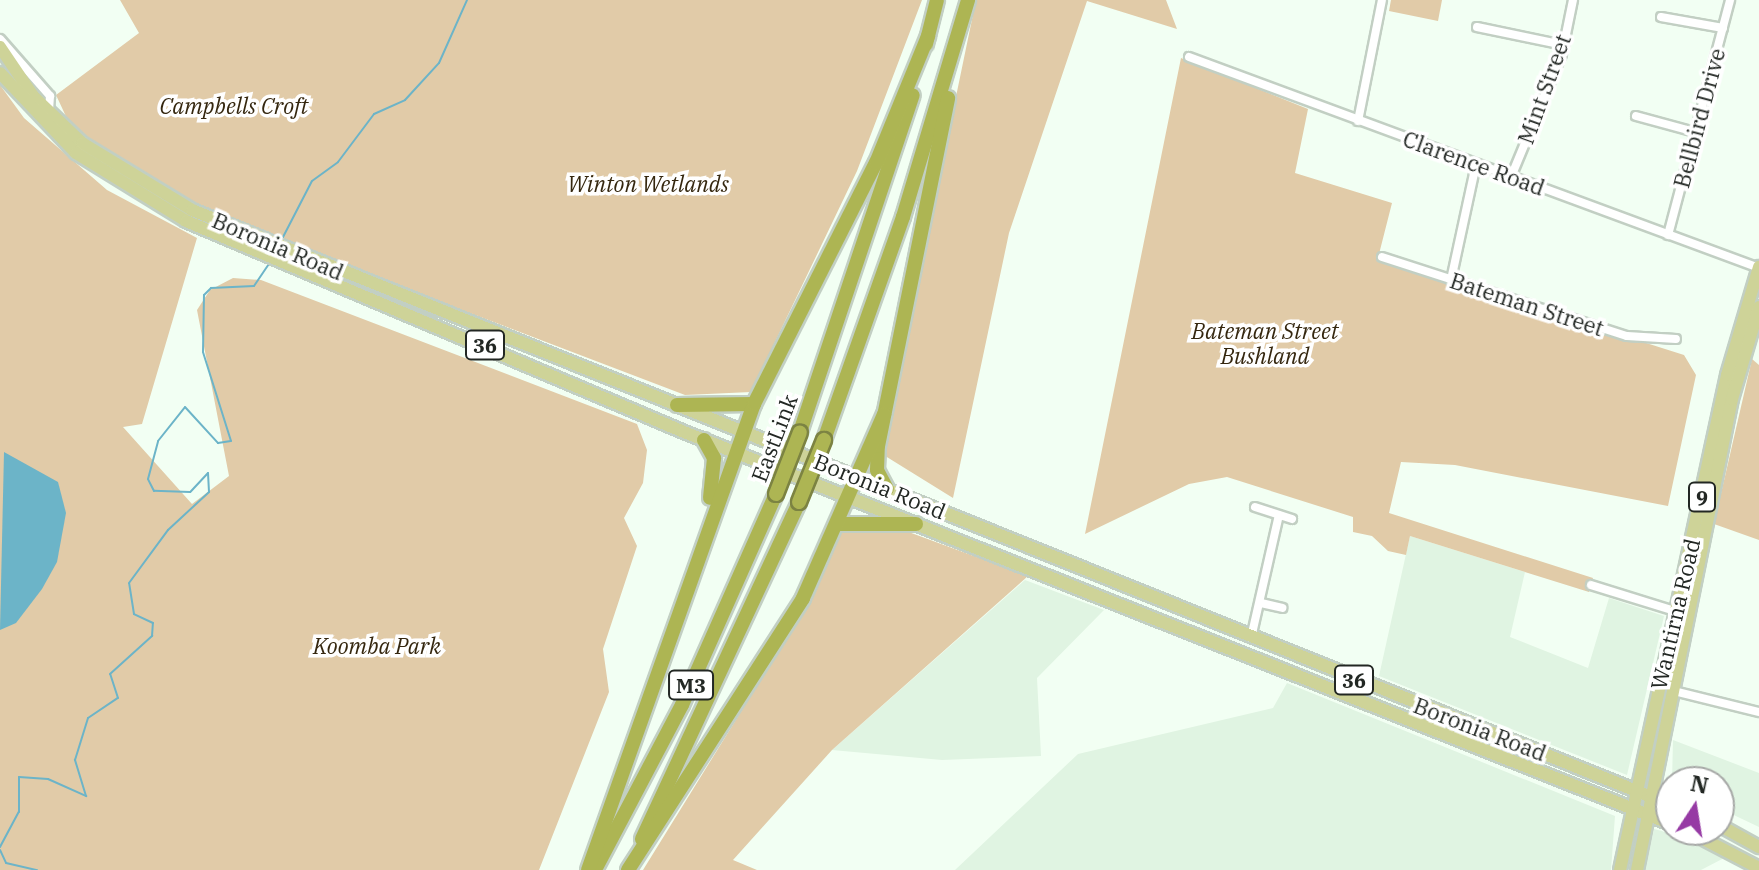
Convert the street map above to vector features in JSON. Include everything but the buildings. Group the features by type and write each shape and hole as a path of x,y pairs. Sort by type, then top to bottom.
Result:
{"highway":[{"name":"EastLink","path":"595,870 682,705 776,494 880,206 937,0"},
{"name":"M3","path":"627,870 799,502 824,440 955,55 968,0"},
{"path":"588,870 647,717 707,519 754,404 876,163 928,36"},
{"path":"887,489 877,470 884,414 955,55"},
{"path":"677,405 754,404"},
{"path":"627,870 777,644 837,524 884,414"},
{"path":"704,440 714,458 707,519"},
{"path":"837,524 916,524"}],"main road":[{"name":"Boronia Road","path":"0,47 45,116"},
{"name":"Boronia Road","path":"0,73 45,116 150,189 266,248 464,329 743,431 1655,798"},
{"name":"Wantirna Road","path":"1620,870 1731,359 1759,268"},
{"name":"Wantirna Road","path":"1658,766 1732,399 1759,307"},
{"name":"Boronia Road","path":"464,329 704,440 916,524 1134,605 1655,818"},
{"path":"965,521 979,546"},
{"path":"1038,567 1044,553"},
{"path":"1133,588 1134,605"},
{"path":"1659,688 1674,691"},
{"path":"1473,743 1480,729"},
{"name":"Wantirna Road","path":"1637,870 1655,782"},
{"path":"1735,834 1759,847"},
{"path":"1717,846 1759,868"}],"street":[{"path":"1358,121 1382,0"},
{"name":"Mint Street","path":"1511,177 1564,45 1573,0"},
{"name":"Bellbird Drive","path":"1668,235 1730,0"},
{"path":"1661,17 1723,28"},
{"path":"1477,27 1564,45"},
{"path":"0,39 50,96 45,116"},
{"name":"Clarence Road","path":"1189,57 1759,268"},
{"path":"1636,116 1695,132"},
{"path":"1451,280 1476,164"},
{"name":"Bateman Street","path":"1382,257 1627,336 1676,339"},
{"path":"1255,507 1292,519"},
{"path":"1251,638 1279,515"},
{"path":"1591,585 1675,611"},
{"path":"1261,603 1282,608"},
{"path":"1674,691 1759,712"}],"shaded area":[{"path":"1410,536 1525,572 1510,637 1588,668 1609,598 1664,616 1627,775 1379,676"},
{"path":"1025,580 1104,610 1037,678 1041,756 942,760 832,750"},
{"path":"1287,683 1615,816 1611,870 955,870 1078,754 1273,708"},
{"path":"1673,740 1759,773 1759,827 1735,816 1735,766 1672,766"},
{"path":"1654,829 1655,846 1699,846 1726,857 1701,870 1645,870"}],"green space":[{"name":"Winton Wetlands","path":"120,0 922,0 857,171 751,392 685,395 276,239 141,178 70,125 56,95 139,33"},
{"path":"976,0 1166,0 1177,29 1087,1 1009,233 953,498 882,454"},
{"path":"1391,0 1442,0 1438,21 1389,11"},
{"name":"Bateman Street Bushland","path":"1181,58 1308,109 1295,173 1392,203 1378,258 1684,355 1696,375 1668,506 1455,465 1401,462 1389,513 1593,578 1589,592 1410,536 1406,555 1388,551 1372,536 1353,532 1353,517 1227,477 1189,484 1085,534"},
{"name":"Koomba Park","path":"0,85 24,118 107,190 197,238 142,424 123,427 192,504 229,476 197,310 210,290 233,278 261,280 637,424 647,450 643,483 624,518 637,546 603,649 609,692 539,870 0,870"},
{"path":"1752,359 1759,365 1759,540 1714,524"},
{"path":"895,527 1028,576 832,750 733,860 757,870 643,870 781,647 841,529"}],"water":[{"path":"4,452 58,482 66,513 57,562 42,589 16,623 0,630"}],"waterway":[{"path":"282,239 312,181 338,162 374,114 405,100 439,63 467,0"},
{"path":"0,847 19,812 19,777 48,779 86,796 75,760 88,718 118,698 110,674 152,636 153,623 134,614 129,583 168,530 209,492 208,473 190,492 154,491 148,479 158,441 185,407 218,443 231,441 203,352 204,295 211,288 254,286 270,262"},
{"path":"0,850 6,863 37,870"}],"park label":[{"name":"Campbells Croft","path":"234,106"}]}
